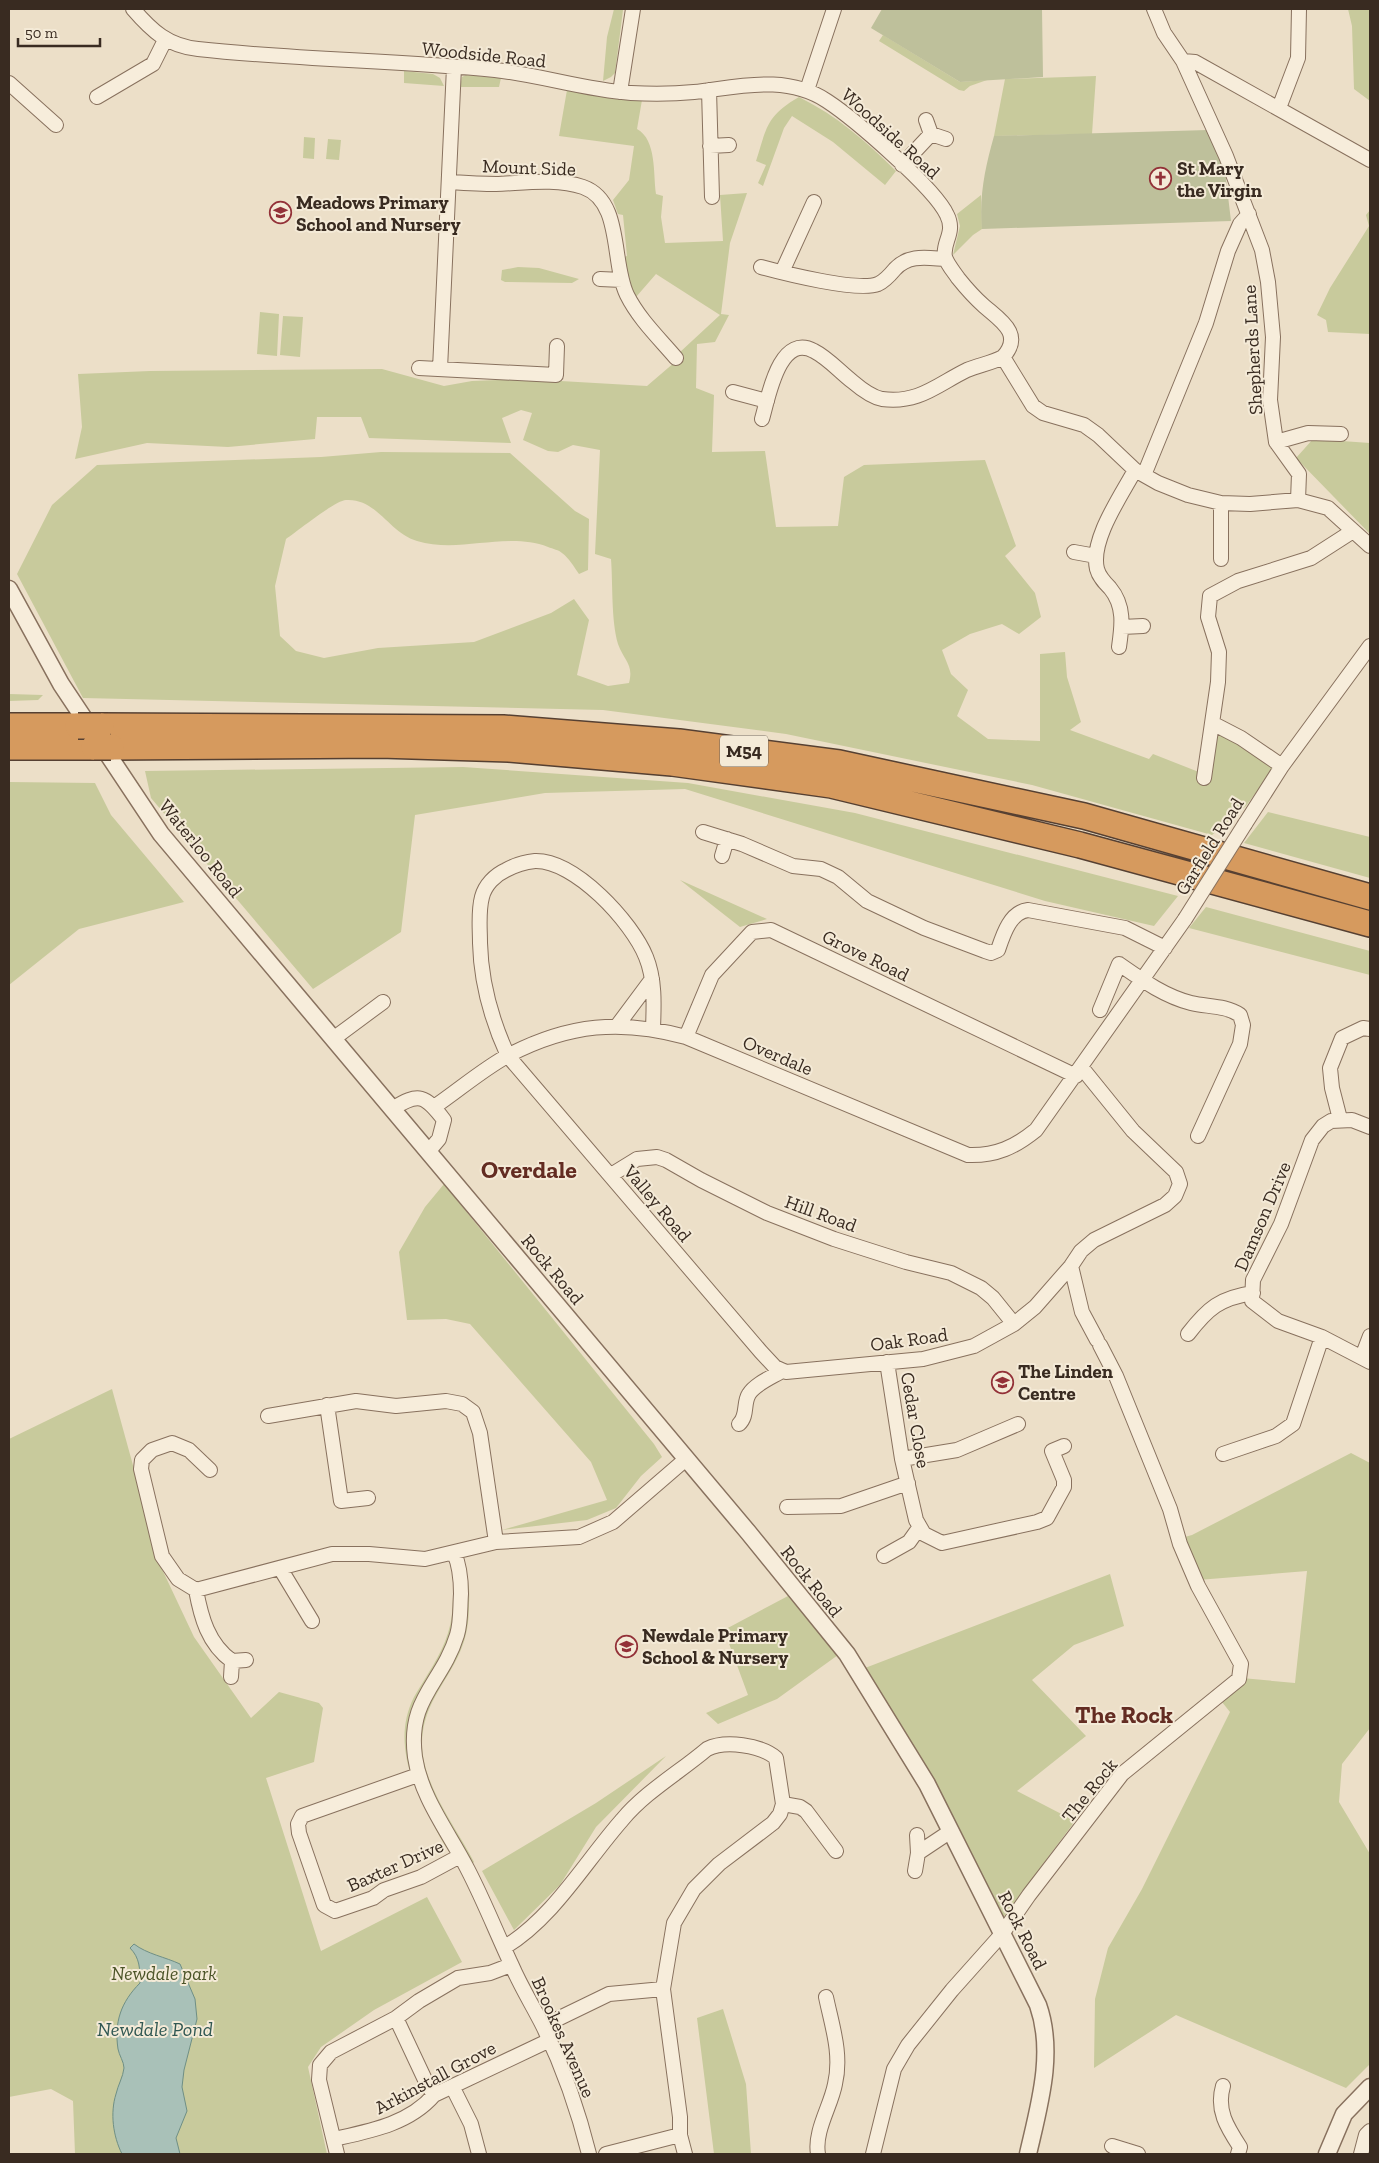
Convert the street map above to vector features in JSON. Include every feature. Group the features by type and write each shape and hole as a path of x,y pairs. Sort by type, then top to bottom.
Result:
{"highway":[{"name":"M54","path":"9,726 93,739 380,745 509,750 672,763 822,784 1080,845 1370,924"},
{"name":"M54","path":"9,747 93,739 503,728 679,742 839,764 1084,816 1370,897"},
{"name":"M54","path":"9,753 93,739"}],"street":[{"name":"Woodside Road","path":"133,9 164,40 186,48 517,73 620,92 674,94 758,84 781,85 807,90 826,100 848,116 929,190 948,216 951,232 945,250 945,259"},
{"path":"620,92 633,9"},
{"path":"807,90 834,9"},
{"name":"Shepherds Lane","path":"1154,9 1164,33 1183,61 1250,214 1262,250 1268,282 1273,337 1270,400 1276,442 1299,474 1298,500"},
{"path":"1279,108 1298,58 1299,9"},
{"path":"97,97 153,64 164,40"},
{"path":"1183,61 1195,62 1370,160"},
{"path":"440,369 454,67"},
{"path":"9,83 56,125"},
{"path":"709,90 712,197"},
{"path":"926,120 931,134"},
{"path":"902,165 931,134"},
{"path":"931,134 946,138"},
{"path":"710,146 729,145"},
{"name":"Mount Side","path":"450,182 551,182 589,190 606,204 622,280 632,303 676,358"},
{"path":"782,272 814,202"},
{"path":"1119,647 1122,627 1118,599 1097,571 1096,556 1099,540 1140,473 1206,323 1228,251 1240,224 1250,214"},
{"path":"761,267 800,277 868,286 884,281 907,260 919,258 945,259 967,289 1008,326 1010,341 1003,357 967,371 935,390 912,396 886,399 878,398 864,390 815,351 798,349 780,361 762,419"},
{"path":"600,279 622,280"},
{"path":"419,368 556,375 557,346"},
{"path":"1003,357 1033,406 1043,413 1076,422 1091,430 1140,473 1173,490 1221,503 1250,504 1298,500 1328,508 1370,546"},
{"path":"733,392 767,401"},
{"path":"1276,442 1308,433 1341,434"},
{"path":"1221,503 1221,559"},
{"path":"1204,778 1218,682 1219,652 1208,617 1210,596 1238,581 1311,558 1353,531"},
{"path":"1074,552 1096,556"},
{"name":"Waterloo Road","path":"9,589 61,684 162,834 392,1109"},
{"path":"1122,627 1143,626"},
{"name":"Garfield Road","path":"1079,1072 1185,919 1282,766 1370,646"},
{"path":"1212,723 1241,738 1282,766"},
{"path":"703,832 727,839 793,866 821,869 838,877 867,901 911,923 992,953 998,950 1014,916 1022,910 1125,928 1165,948"},
{"path":"722,856 727,839"},
{"name":"Valley Road","path":"653,1028 652,979 646,956 622,916 577,877 556,866 536,861 516,865 490,881 482,896 480,912 481,969 496,1030 508,1056 761,1352 782,1371"},
{"name":"Grove Road","path":"686,1037 712,975 752,932 771,930 1079,1072"},
{"path":"1100,1010 1119,964 1143,980 1178,999 1226,1008 1242,1018 1243,1030 1240,1044 1198,1136"},
{"path":"617,1026 652,979"},
{"path":"333,1039 383,1002"},
{"name":"Overdale","path":"434,1108 508,1056 562,1032 617,1026 653,1028 686,1037 968,1155 987,1155 1022,1142 1036,1130 1079,1072"},
{"path":"1370,1029 1363,1028 1342,1038 1330,1068 1332,1088 1340,1120 1352,1120 1370,1127"},
{"name":"Oak Road","path":"782,1371 795,1372 936,1357 964,1350 992,1338 1014,1324 1043,1300 1081,1251 1094,1240 1165,1205 1176,1196 1180,1184 1174,1169 1130,1128 1079,1072"},
{"path":"392,1109 409,1098 425,1099 434,1108 444,1120 439,1139 428,1152"},
{"name":"Rock Road","path":"392,1109 686,1458 846,1654 927,1784 1035,1999 1044,2022 1047,2039 1043,2080 1028,2154"},
{"name":"Damson Drive","path":"1340,1120 1323,1126 1312,1140 1281,1224 1253,1280 1252,1301 1278,1321 1322,1337 1366,1359"},
{"name":"Hill Road","path":"610,1175 637,1159 657,1157 666,1160 767,1213 834,1239 906,1262 951,1273 981,1288 993,1298 1014,1324"},
{"name":"The Rock","path":"873,2154 879,2122 900,2058 952,1990 1002,1934 1029,1895 1122,1774 1239,1679 1242,1670 1241,1664 1198,1586 1123,1393 1099,1342 1082,1312 1071,1266"},
{"path":"1188,1334 1206,1311 1230,1296 1253,1293"},
{"path":"1366,1359 1370,1336"},
{"path":"1223,1454 1276,1436 1293,1424 1322,1337"},
{"name":"Cedar Close","path":"887,1362 902,1459 919,1528"},
{"path":"739,1424 744,1417 746,1399 751,1391 782,1371"},
{"path":"268,1416 356,1402 404,1406 452,1401 467,1407 477,1420 480,1433 496,1542"},
{"path":"327,1406 341,1501 368,1498"},
{"path":"902,1459 957,1450 1018,1424"},
{"path":"210,1470 189,1450 172,1443 152,1450 142,1460 141,1469 162,1556 178,1579 196,1590 332,1554 369,1554 425,1559 496,1542 579,1537 612,1522 686,1458"},
{"path":"884,1556 908,1542 919,1528 924,1534 942,1542 1037,1522 1047,1518 1064,1488 1052,1451 1064,1446"},
{"name":"Cedar Close","path":"787,1507 841,1506 908,1483"},
{"path":"418,1775 414,1736 416,1716 420,1703 446,1661 458,1633 461,1588 458,1562 454,1553"},
{"path":"280,1568 309,1603 312,1621"},
{"path":"196,1590 202,1621 221,1650 239,1660 231,1677"},
{"path":"505,1947 516,1940 543,1914 578,1876 622,1819 707,1749 723,1745 748,1747 772,1754 778,1764 783,1804 780,1814 773,1823 719,1864 694,1889 674,1923 663,1989 680,2117 680,2135 685,2154"},
{"name":"Baxter Drive","path":"418,1775 302,1816 298,1824 299,1833 324,1905 335,1911 374,1898 384,1890 421,1877 460,1856"},
{"name":"Brookes Avenue","path":"418,1775 550,2040 571,2093 588,2154"},
{"path":"783,1804 806,1810 836,1851"},
{"path":"918,1853 951,1831"},
{"path":"915,1871 918,1853 916,1835"},
{"path":"337,2154 319,2080 320,2065 331,2052 396,2018 419,2001 458,1978 490,1973 511,1965"},
{"path":"543,2026 609,1994 663,1989"},
{"path":"818,2154 823,2124 835,2084 838,2066 838,2053 826,1997"},
{"path":"396,2018 426,2084 434,2095"},
{"name":"Arkinstall Grove","path":"334,2140 369,2132 400,2121 424,2107 434,2095 453,2088 550,2040"},
{"path":"1224,2086 1219,2099 1224,2122 1240,2147 1238,2154"},
{"path":"1331,2153 1344,2114 1370,2087"},
{"path":"453,2088 471,2124 478,2154"},
{"path":"1361,2154 1366,2135 1370,2131"},
{"path":"606,2154 680,2135"},
{"path":"1112,2146 1138,2154"}],"green space":[{"path":"614,9 623,10 615,73 603,81 607,37"},
{"path":"882,9 1042,9 1043,77 960,82 871,28"},
{"path":"1348,9 1370,9 1370,101 1354,89 1352,26"},
{"path":"883,35 960,82 987,80 970,86 964,91 959,90 879,41"},
{"path":"404,71 433,74 440,78 444,86 404,83"},
{"path":"466,75 501,78 499,87 460,87 462,77"},
{"path":"1096,76 1092,134 994,136 1005,79"},
{"path":"567,90 642,100 637,129 648,141 653,158 656,194 663,196 661,217 665,243 723,241 720,195 747,193 730,243 721,314 729,315 715,342 697,344 696,388 714,395 712,452 765,451 776,527 838,526 844,477 864,465 985,460 1016,546 1005,556 1035,593 1041,617 1019,634 1002,624 970,634 942,650 951,674 968,690 957,716 988,739 1040,741 1040,654 1065,652 1067,677 1081,722 1070,730 1149,759 1153,754 1209,776 1215,734 1221,732 1274,768 1246,806 1212,835 1032,785 786,734 603,710 83,698 17,574 52,505 97,465 321,457 381,452 510,453 575,511 589,519 588,570 579,574 565,555 558,550 532,543 499,541 450,545 417,541 398,531 366,504 346,500 333,505 286,539 275,586 280,636 296,651 324,658 378,648 474,642 551,613 574,599 589,620 577,675 608,686 629,683 630,671 628,663 620,650 614,624 611,559 595,554 600,450 573,445 558,452 548,451 523,440 532,413 521,410 502,418 511,443 369,438 361,417 317,417 315,439 228,447 147,443 75,459 82,427 78,374 150,371 382,369 444,386 472,381 526,379 647,386 682,356 679,353 720,315 656,274 636,297 621,258 627,256 623,215 618,214 613,200 629,180 634,146 559,136"},
{"path":"799,97 826,112 850,130 874,149 896,171 885,185 833,142 792,116 784,128 763,186 758,183 766,165 756,161 769,123 780,110"},
{"path":"1208,130 1225,171 1231,221 982,229 981,205 988,159 994,136"},
{"path":"304,137 315,138 314,159 303,158"},
{"path":"328,139 341,140 339,160 326,159"},
{"path":"981,195 982,229 973,235 953,255 960,226 957,214"},
{"path":"1370,210 1370,334 1328,332 1326,320 1317,315 1330,288 1369,226 1366,215"},
{"path":"518,267 539,268 579,279 572,283 505,282 501,280 502,270"},
{"path":"260,312 279,314 277,356 257,354"},
{"path":"283,316 303,317 300,357 280,355"},
{"path":"1313,439 1370,443 1370,534 1296,458"},
{"path":"9,694 43,695 38,700 9,701"},
{"path":"463,767 688,783 855,813 1178,896 1154,926 1045,901 685,789 545,793 415,815 401,932 313,989 151,798 145,771"},
{"path":"9,782 95,783 111,815 184,902 79,929 9,985"},
{"path":"1268,812 1370,837 1370,878 1244,843"},
{"path":"680,880 767,919 740,927"},
{"path":"1206,907 1370,951 1370,975 1189,928"},
{"path":"444,1184 654,1444 662,1457 641,1476 616,1508 587,1520 502,1530 607,1500 591,1462 470,1324 446,1319 407,1320 399,1252 425,1207"},
{"name":"Newdale park","path":"112,1389 161,1567 194,1637 251,1718 279,1692 319,1703 323,1708 314,1762 266,1778 321,1951 427,1897 462,1962 374,2010 321,2047 308,2067 327,2154 75,2154 73,2101 51,2089 9,2097 9,1439"},
{"path":"1351,1453 1370,1463 1370,1728 1342,1764 1339,1802 1370,1854 1370,2064 1346,2088 1176,2015 1094,2068 1095,1999 1108,1948 1142,1889 1230,1712 1214,1692 1231,1677 1295,1683 1307,1571 1198,1580 1181,1538 1192,1535"},
{"path":"458,1561 467,1576 469,1586 467,1628 460,1652 430,1707 423,1731 422,1745 428,1776 434,1791 474,1862 467,1869 444,1844 421,1801 410,1772 405,1742 408,1712 414,1697 433,1666 448,1633"},
{"path":"1110,1574 1124,1626 1074,1645 1032,1680 1086,1736 1017,1791 1075,1821 1003,1918 957,1825 865,1668"},
{"path":"788,1596 838,1655 777,1699 718,1724 706,1713 748,1695 724,1630"},
{"path":"666,1756 596,1827 560,1885 514,1930 482,1871 596,1803"},
{"path":"723,2009 746,2084 751,2154 714,2154 697,2018"}],"water":[{"name":"Newdale Pond","path":"134,1944 150,1953 180,1964 195,1999 197,2019 184,2070 182,2087 187,2111 176,2138 180,2154 122,2154 115,2132 113,2117 114,2101 124,2068 118,2049 118,2021 128,1998 140,1983 138,1960 130,1948"}],"place":[{"name":"St Mary the Virgin","path":"1161,179"},
{"name":"Meadows Primary School and Nursery","path":"280,213"},
{"name":"The Linden Centre","path":"1002,1382"},
{"name":"Newdale Primary School & Nursery","path":"626,1646"}],"district":[{"name":"Overdale","path":"529,1170"},
{"name":"The Rock","path":"1124,1715"}]}
